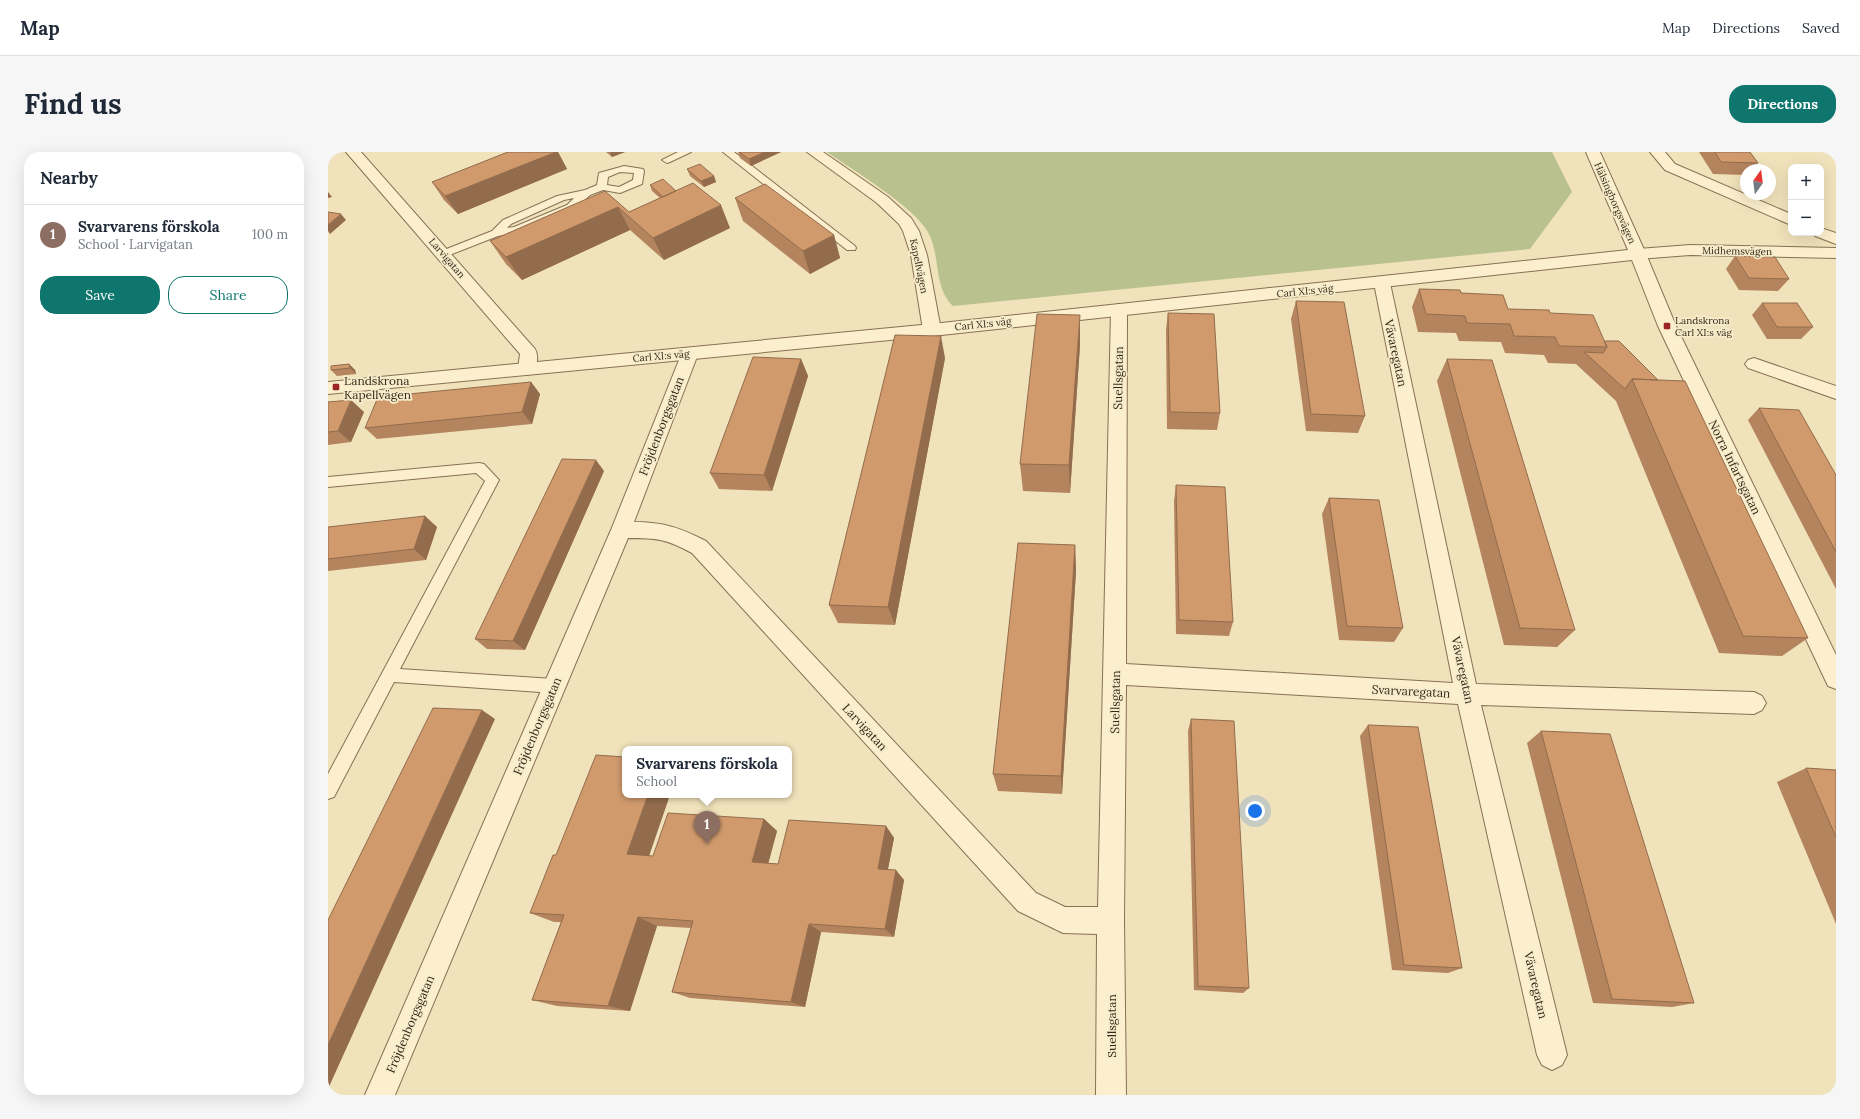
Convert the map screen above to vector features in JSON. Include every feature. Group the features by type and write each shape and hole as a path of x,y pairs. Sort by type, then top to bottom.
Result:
{"street":[{"name":"Larvigatan","path":"353,152 529,353 527,369"},
{"name":"Kapellvägen","path":"814,152 897,211 911,230 919,256 932,330"},
{"name":"Hälsingborgsvägen","path":"1593,152 1638,254"},
{"path":"1658,154 1670,167 1788,219"},
{"path":"1824,234 1836,239"},
{"name":"Midhemsvägen","path":"1638,254 1690,250 1836,253"},
{"name":"Carl XI:s väg","path":"328,388 932,330 1382,283 1638,254"},
{"name":"Norra Infartsgatan","path":"1638,254 1667,326 1836,679"},
{"name":"Vävaregatan","path":"1382,283 1467,694 1552,1055"},
{"name":"Suellsgatan","path":"1111,1095 1111,921 1119,310"},
{"name":"Fröjdenborgsgatan","path":"380,1095 620,530 689,354"},
{"path":"1754,364 1836,393"},
{"name":"Larvigatan","path":"620,530 656,530 682,538 699,547 1027,902 1063,920 1111,921"},
{"name":"Svarvaregatan","path":"1115,674 1467,694 1754,704"}],"lane":[{"path":"667,160 686,152"},
{"path":"728,152 850,248"},
{"path":"443,254 496,233 507,222 561,198 586,193 602,187"},
{"path":"328,482 478,468 492,480 328,791"},
{"path":"389,675 554,686"}],"green space":[{"path":"827,152 1552,152 1572,192 1530,249 953,306 942,290 932,241 928,232 920,222 897,200"}],"building":[{"path":"508,152 556,152 445,196 432,182"},
{"path":"739,152 765,152 749,159"},
{"path":"1715,152 1750,152 1758,163 1721,162"},
{"path":"700,164 714,176 701,181 687,169"},
{"path":"663,179 676,191 663,197 650,185"},
{"path":"693,183 721,205 653,238 618,207 506,257 490,241 605,191 629,212"},
{"path":"765,184 834,235 803,251 735,198"},
{"path":"328,212 341,214 328,225"},
{"path":"1735,256 1775,257 1789,279 1749,278"},
{"path":"1419,289 1460,290 1461,293 1503,295 1508,309 1549,310 1550,313 1593,315 1607,347 1559,346 1555,337 1514,336 1510,324 1467,323 1465,316 1426,314"},
{"path":"1296,301 1344,302 1365,416 1311,414"},
{"path":"1762,303 1797,303 1813,327 1777,327"},
{"path":"1168,313 1214,314 1220,413 1170,412"},
{"path":"1037,314 1080,315 1069,465 1020,464"},
{"path":"895,335 941,336 888,607 829,605"},
{"path":"1604,341 1619,341 1658,380 1632,379 1625,389 1584,352 1603,353 1607,347"},
{"path":"753,357 801,359 764,475 710,473"},
{"path":"1447,359 1492,360 1575,630 1520,628"},
{"path":"349,364 350,368 331,370 331,366"},
{"path":"1632,379 1685,381 1808,638 1743,636"},
{"path":"531,382 522,412 365,428 378,397"},
{"path":"351,400 338,431 328,432 328,402"},
{"path":"1759,408 1799,410 1836,475 1836,552"},
{"path":"562,459 596,460 513,641 475,639"},
{"path":"1176,485 1225,487 1233,622 1179,620"},
{"path":"1329,498 1379,500 1403,628 1347,626"},
{"path":"425,516 414,549 328,559 328,527"},
{"path":"1018,543 1075,545 1061,776 993,774"},
{"path":"433,708 482,710 328,1045 328,920"},
{"path":"1191,719 1234,721 1249,988 1198,986"},
{"path":"1368,725 1418,727 1462,968 1404,965"},
{"path":"1541,731 1610,734 1694,1003 1612,999"},
{"path":"596,755 622,757 622,798 647,798 627,854 653,856 668,813 764,819 752,862 778,864 789,820 886,826 878,869 896,870 885,929 809,924 791,1002 672,992 693,921 638,917 608,1006 532,1000 564,915 530,913 553,855 556,855"},
{"path":"1806,768 1836,770 1836,837"}],"place":[{"name":"Landskrona Carl XI:s väg","path":"1667,326"},
{"name":"Landskrona Kapellvägen","path":"336,387"},
{"name":"Svarvarens förskola","path":"707,844"}]}
